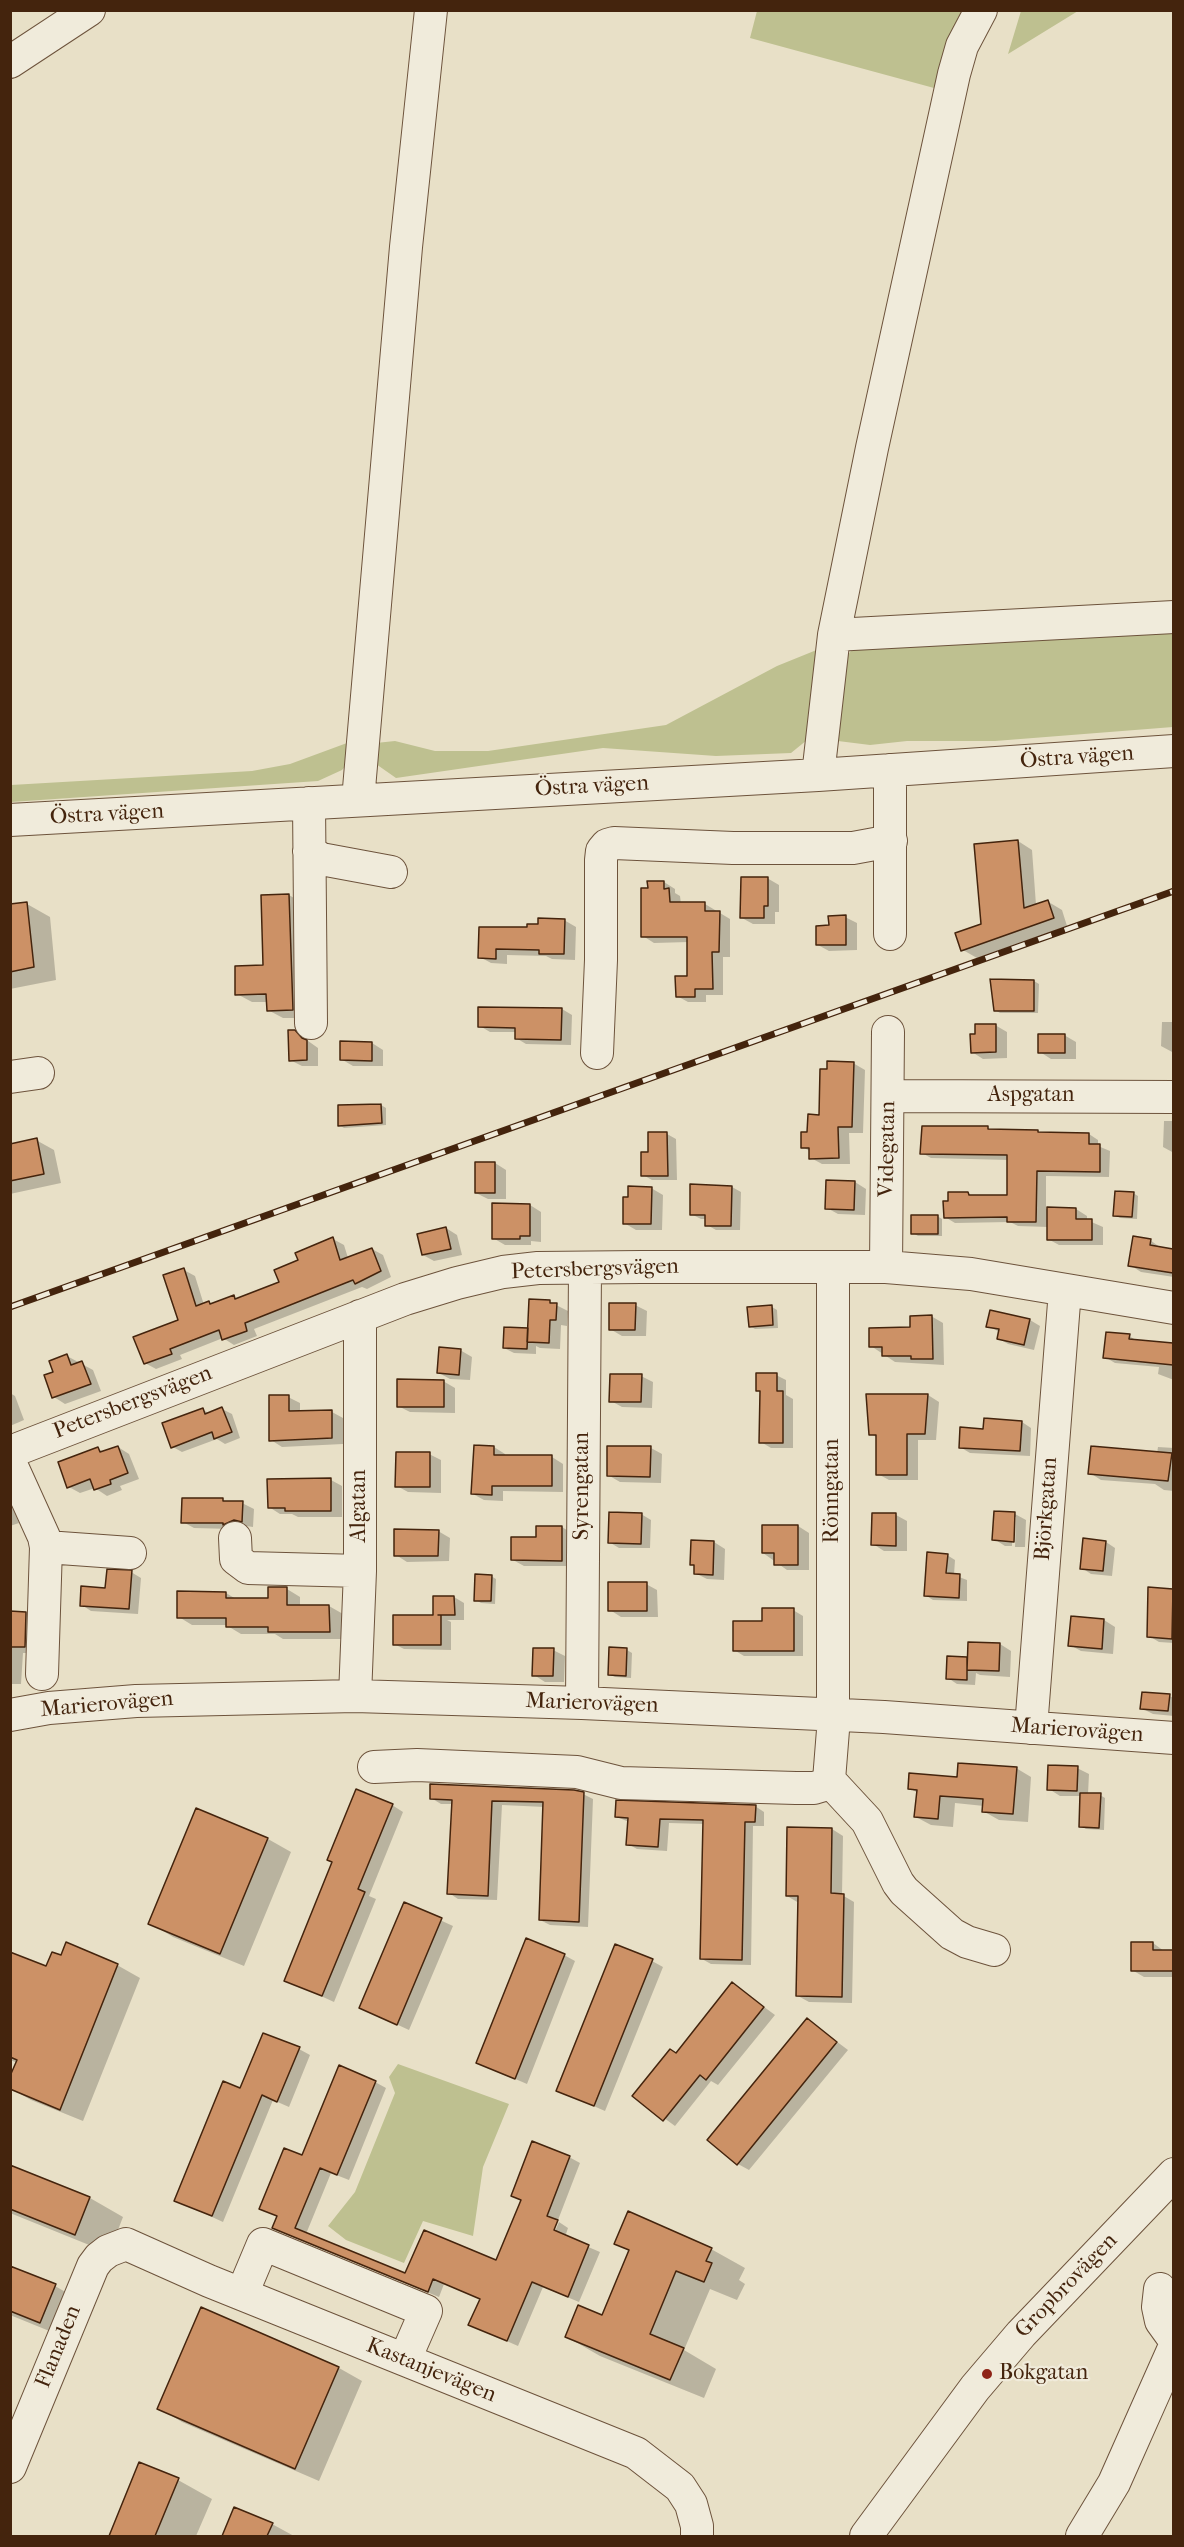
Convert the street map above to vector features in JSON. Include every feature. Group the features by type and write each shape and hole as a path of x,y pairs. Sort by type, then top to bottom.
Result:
{"street":[{"path":"10,62 89,10"},
{"path":"818,775 834,634 954,74 962,46 981,10"},
{"path":"358,800 362,730 404,271 422,11"},
{"path":"834,634 1173,618"},
{"name":"Östra vägen","path":"10,820 818,775 1173,751"},
{"path":"890,770 890,934"},
{"path":"309,803 311,1023"},
{"path":"597,1053 601,960 601,860 602,851 607,845 614,843 733,848 853,848 891,841"},
{"path":"309,851 321,859 391,872"},
{"name":"Videgatan","path":"886,1267 888,1032"},
{"name":"Aspgatan","path":"889,1096 1173,1097"},
{"name":"Petersbergsvägen","path":"10,1452 360,1316 457,1282 503,1272 585,1268 886,1267 971,1274 1173,1308"},
{"name":"Syrengatan","path":"582,1703 585,1268"},
{"name":"Rönngatan","path":"829,1780 833,1714 833,1268"},
{"name":"Björkgatan","path":"1031,1728 1065,1290"},
{"name":"Algatan","path":"355,1696 360,1571 360,1316"},
{"path":"10,1462 44,1537 46,1547 42,1674"},
{"path":"235,1539 236,1559 248,1568 360,1571"},
{"path":"46,1547 130,1553"},
{"name":"Marierovägen","path":"10,1715 49,1708 136,1701 355,1696 833,1714 1173,1738"},
{"path":"374,1767 417,1765 577,1772 621,1783 814,1788 824,1785 829,1780 867,1821 904,1892 952,1934 967,1942 994,1950"},
{"name":"Gropbrovägen","path":"867,2535 975,2388 1021,2334 1173,2174"},
{"name":"Gropbrovägen","path":"1136,2215 1173,2186"},
{"name":"Kastanjevägen","path":"126,2244 242,2294 636,2453 680,2487 691,2504 697,2526 697,2536"},
{"name":"Flanaden","path":"10,2466 93,2266 99,2258 126,2244"},
{"path":"242,2294 263,2244 426,2311 405,2359"},
{"path":"1169,2287 1158,2307 1161,2321 1173,2339"},
{"path":"1082,2536 1114,2483 1173,2348"}],"green space":[{"path":"1021,10 1078,11 1008,54"},
{"path":"757,11 972,11 934,88 750,38"},
{"path":"1173,630 1173,727 995,741 907,741 870,745 838,741 828,713 841,666 854,646"},
{"path":"819,649 807,740 791,753 716,756 603,748 396,778 376,764 376,743 395,741 435,751 488,751 666,725 777,666"},
{"path":"347,743 353,758 342,770 318,781 11,802 11,785 252,771 290,764"},
{"path":"398,2064 509,2104 483,2167 473,2236 423,2221 404,2263 346,2240 328,2226 355,2192 395,2093 389,2077"}],"building":[{"path":"1018,840 1024,908 1048,900 1054,918 961,951 955,933 981,924 974,844"},
{"path":"741,877 768,877 768,906 764,906 764,918 740,918"},
{"path":"647,881 664,881 664,889 669,888 670,902 705,902 705,911 720,911 719,952 712,952 713,989 695,989 695,997 676,997 675,976 687,976 687,937 641,937 641,888 648,888"},
{"path":"289,894 293,1010 267,1011 266,994 235,995 235,966 263,965 261,895"},
{"path":"27,902 34,967 10,972 10,904"},
{"path":"846,915 846,945 816,945 816,926 829,925 828,916"},
{"path":"538,918 565,919 564,954 539,954 539,950 496,949 496,959 478,958 479,927 527,927 527,924 538,924"},
{"path":"990,979 1034,980 1034,1011 994,1011"},
{"path":"478,1007 562,1008 561,1040 515,1039 515,1028 478,1027"},
{"path":"975,1024 996,1024 996,1052 971,1053 970,1034 975,1034"},
{"path":"288,1030 295,1030 307,1040 307,1060 289,1061"},
{"path":"1038,1034 1065,1034 1065,1053 1038,1053"},
{"path":"340,1041 372,1042 372,1061 340,1060"},
{"path":"827,1061 854,1062 852,1127 838,1127 839,1158 809,1159 809,1148 801,1148 801,1132 807,1132 808,1114 819,1115 820,1069 827,1069"},
{"path":"381,1104 382,1123 338,1126 338,1105"},
{"path":"922,1126 988,1126 988,1129 1089,1133 1089,1144 1100,1144 1100,1172 1037,1171 1036,1222 1007,1222 1007,1217 944,1218 943,1201 948,1201 948,1192 968,1192 969,1195 1007,1195 1007,1155 920,1154"},
{"path":"648,1132 667,1132 668,1176 641,1176 641,1152 648,1152"},
{"path":"37,1138 44,1174 10,1181 10,1144"},
{"path":"475,1162 495,1162 495,1193 475,1193"},
{"path":"826,1180 855,1181 854,1210 825,1209"},
{"path":"690,1184 732,1186 731,1226 705,1226 705,1215 690,1215"},
{"path":"628,1186 652,1187 651,1224 623,1224 623,1197 628,1197"},
{"path":"1115,1191 1134,1192 1132,1217 1113,1216"},
{"path":"492,1203 530,1204 530,1236 520,1236 520,1239 492,1239"},
{"path":"1047,1207 1076,1208 1076,1219 1092,1219 1092,1240 1047,1240"},
{"path":"911,1215 938,1215 938,1234 911,1234"},
{"path":"446,1227 451,1249 422,1255 417,1234"},
{"path":"1133,1236 1151,1239 1150,1245 1173,1249 1173,1273 1128,1266"},
{"path":"333,1237 340,1260 372,1248 381,1271 355,1284 353,1280 245,1323 247,1331 222,1340 219,1330 170,1349 172,1354 144,1364 133,1337 178,1320 163,1275 184,1268 196,1306 209,1301 210,1304 234,1295 235,1299 279,1282 274,1270 298,1260 295,1253"},
{"path":"529,1299 550,1300 550,1303 557,1303 556,1320 550,1320 549,1343 527,1342"},
{"path":"609,1303 636,1303 635,1330 609,1330"},
{"path":"772,1305 773,1325 749,1327 747,1307"},
{"path":"990,1310 1030,1319 1024,1345 997,1339 999,1329 986,1327"},
{"path":"932,1315 933,1359 882,1356 882,1347 869,1347 869,1328 910,1327 910,1316"},
{"path":"504,1327 528,1328 527,1349 503,1348"},
{"path":"1106,1332 1130,1334 1129,1339 1173,1343 1173,1365 1103,1358"},
{"path":"439,1347 461,1349 459,1375 437,1373"},
{"path":"67,1354 71,1365 82,1361 91,1384 52,1398 44,1375 53,1372 49,1361"},
{"path":"756,1373 777,1373 777,1391 783,1391 783,1443 759,1443 760,1391 756,1391"},
{"path":"610,1374 642,1374 641,1402 609,1402"},
{"path":"397,1379 444,1380 444,1407 397,1407"},
{"path":"866,1394 928,1394 925,1434 907,1434 907,1475 876,1475 876,1435 869,1435"},
{"path":"269,1395 289,1395 289,1411 332,1410 332,1438 269,1441"},
{"path":"222,1407 232,1432 214,1439 212,1432 171,1448 162,1423 203,1408 205,1414"},
{"path":"984,1418 1022,1421 1020,1451 959,1448 960,1427 983,1429"},
{"path":"474,1445 494,1446 494,1455 552,1455 552,1486 492,1486 492,1495 471,1494"},
{"path":"118,1446 128,1473 110,1480 111,1484 94,1490 90,1479 67,1488 58,1462 98,1447 100,1452"},
{"path":"607,1446 651,1446 650,1477 607,1476"},
{"path":"1091,1446 1172,1453 1168,1481 1088,1474"},
{"path":"396,1452 430,1452 430,1487 395,1487"},
{"path":"331,1478 331,1511 285,1511 285,1508 268,1508 267,1479"},
{"path":"182,1498 223,1498 223,1501 243,1501 242,1522 234,1520 223,1525 223,1523 181,1523"},
{"path":"994,1511 1015,1512 1014,1542 992,1540"},
{"path":"609,1512 642,1513 641,1544 608,1543"},
{"path":"872,1513 896,1513 896,1546 871,1545"},
{"path":"762,1525 798,1525 798,1565 774,1565 774,1553 762,1553"},
{"path":"536,1526 562,1526 562,1561 511,1560 511,1537 536,1537"},
{"path":"394,1529 439,1530 438,1556 394,1556"},
{"path":"1083,1538 1106,1541 1103,1571 1080,1569"},
{"path":"691,1540 714,1541 713,1575 694,1574 694,1565 690,1565"},
{"path":"927,1552 948,1554 946,1573 960,1574 959,1598 924,1596"},
{"path":"107,1569 132,1570 129,1609 80,1606 81,1586 105,1588"},
{"path":"475,1574 492,1575 491,1601 474,1601"},
{"path":"608,1582 647,1582 647,1611 608,1611"},
{"path":"268,1587 287,1587 287,1605 329,1605 330,1632 268,1632 268,1627 226,1627 226,1618 177,1618 177,1591 226,1592 226,1598 268,1598"},
{"path":"1148,1587 1173,1589 1172,1639 1147,1637"},
{"path":"433,1596 454,1596 455,1615 441,1615 441,1645 393,1645 393,1615 433,1615"},
{"path":"762,1608 794,1608 794,1651 733,1651 733,1621 762,1621"},
{"path":"10,1611 26,1612 25,1647 10,1647"},
{"path":"1071,1616 1104,1619 1102,1649 1068,1646"},
{"path":"968,1642 1000,1643 999,1671 967,1670"},
{"path":"609,1647 627,1648 626,1676 608,1675"},
{"path":"533,1648 554,1648 553,1676 532,1676"},
{"path":"947,1656 967,1657 967,1680 946,1679"},
{"path":"1142,1692 1170,1694 1168,1711 1140,1709"},
{"path":"958,1763 1017,1767 1013,1814 982,1812 983,1799 940,1796 938,1819 914,1817 917,1790 908,1789 909,1773 957,1777"},
{"path":"1048,1765 1078,1766 1077,1791 1047,1790"},
{"path":"430,1784 584,1792 579,1922 539,1920 543,1802 492,1801 488,1896 447,1894 452,1800 430,1799"},
{"path":"356,1789 393,1804 358,1889 365,1892 322,1996 284,1981 332,1862 327,1860"},
{"path":"1080,1793 1101,1793 1099,1828 1079,1827"},
{"path":"616,1800 756,1805 755,1822 745,1822 742,1960 700,1959 703,1820 660,1819 658,1847 626,1845 628,1818 615,1817"},
{"path":"196,1808 268,1838 220,1954 148,1924"},
{"path":"787,1827 832,1828 831,1893 844,1894 842,1997 796,1996 798,1896 786,1896"},
{"path":"404,1902 442,1918 397,2025 359,2008"},
{"path":"526,1938 565,1954 515,2079 476,2063"},
{"path":"66,1942 118,1964 60,2110 10,2089 10,2076 17,2060 10,2057 10,1952 46,1966 52,1952 61,1955"},
{"path":"1131,1942 1153,1942 1153,1950 1173,1950 1173,1971 1131,1971"},
{"path":"615,1944 653,1959 594,2106 556,2091"},
{"path":"732,1982 764,2007 706,2080 700,2075 663,2121 632,2096 670,2049 676,2053"},
{"path":"807,2018 837,2042 737,2165 707,2140"},
{"path":"263,2033 300,2047 277,2102 262,2095 212,2216 174,2201 223,2081 240,2088"},
{"path":"339,2065 376,2081 337,2175 320,2168 295,2228 405,2273 424,2230 496,2260 521,2200 511,2196 532,2141 570,2156 547,2216 558,2220 554,2230 589,2245 568,2297 532,2282 507,2341 468,2325 480,2299 433,2279 428,2292 272,2228 277,2216 259,2209 284,2148 302,2155"},
{"path":"10,2165 90,2197 75,2235 10,2209"},
{"path":"628,2211 712,2248 706,2261 712,2263 704,2282 676,2271 650,2334 684,2348 670,2380 565,2337 578,2305 602,2315 629,2250 614,2244"},
{"path":"10,2266 56,2284 40,2323 10,2311"},
{"path":"201,2307 339,2367 295,2469 157,2409"},
{"path":"139,2462 179,2478 155,2536 109,2536"},
{"path":"234,2507 273,2523 267,2536 222,2536"}],"railway":[{"path":"10,1307 1174,891"}],"place":[{"name":"Bokgatan","path":"987,2374"}]}
